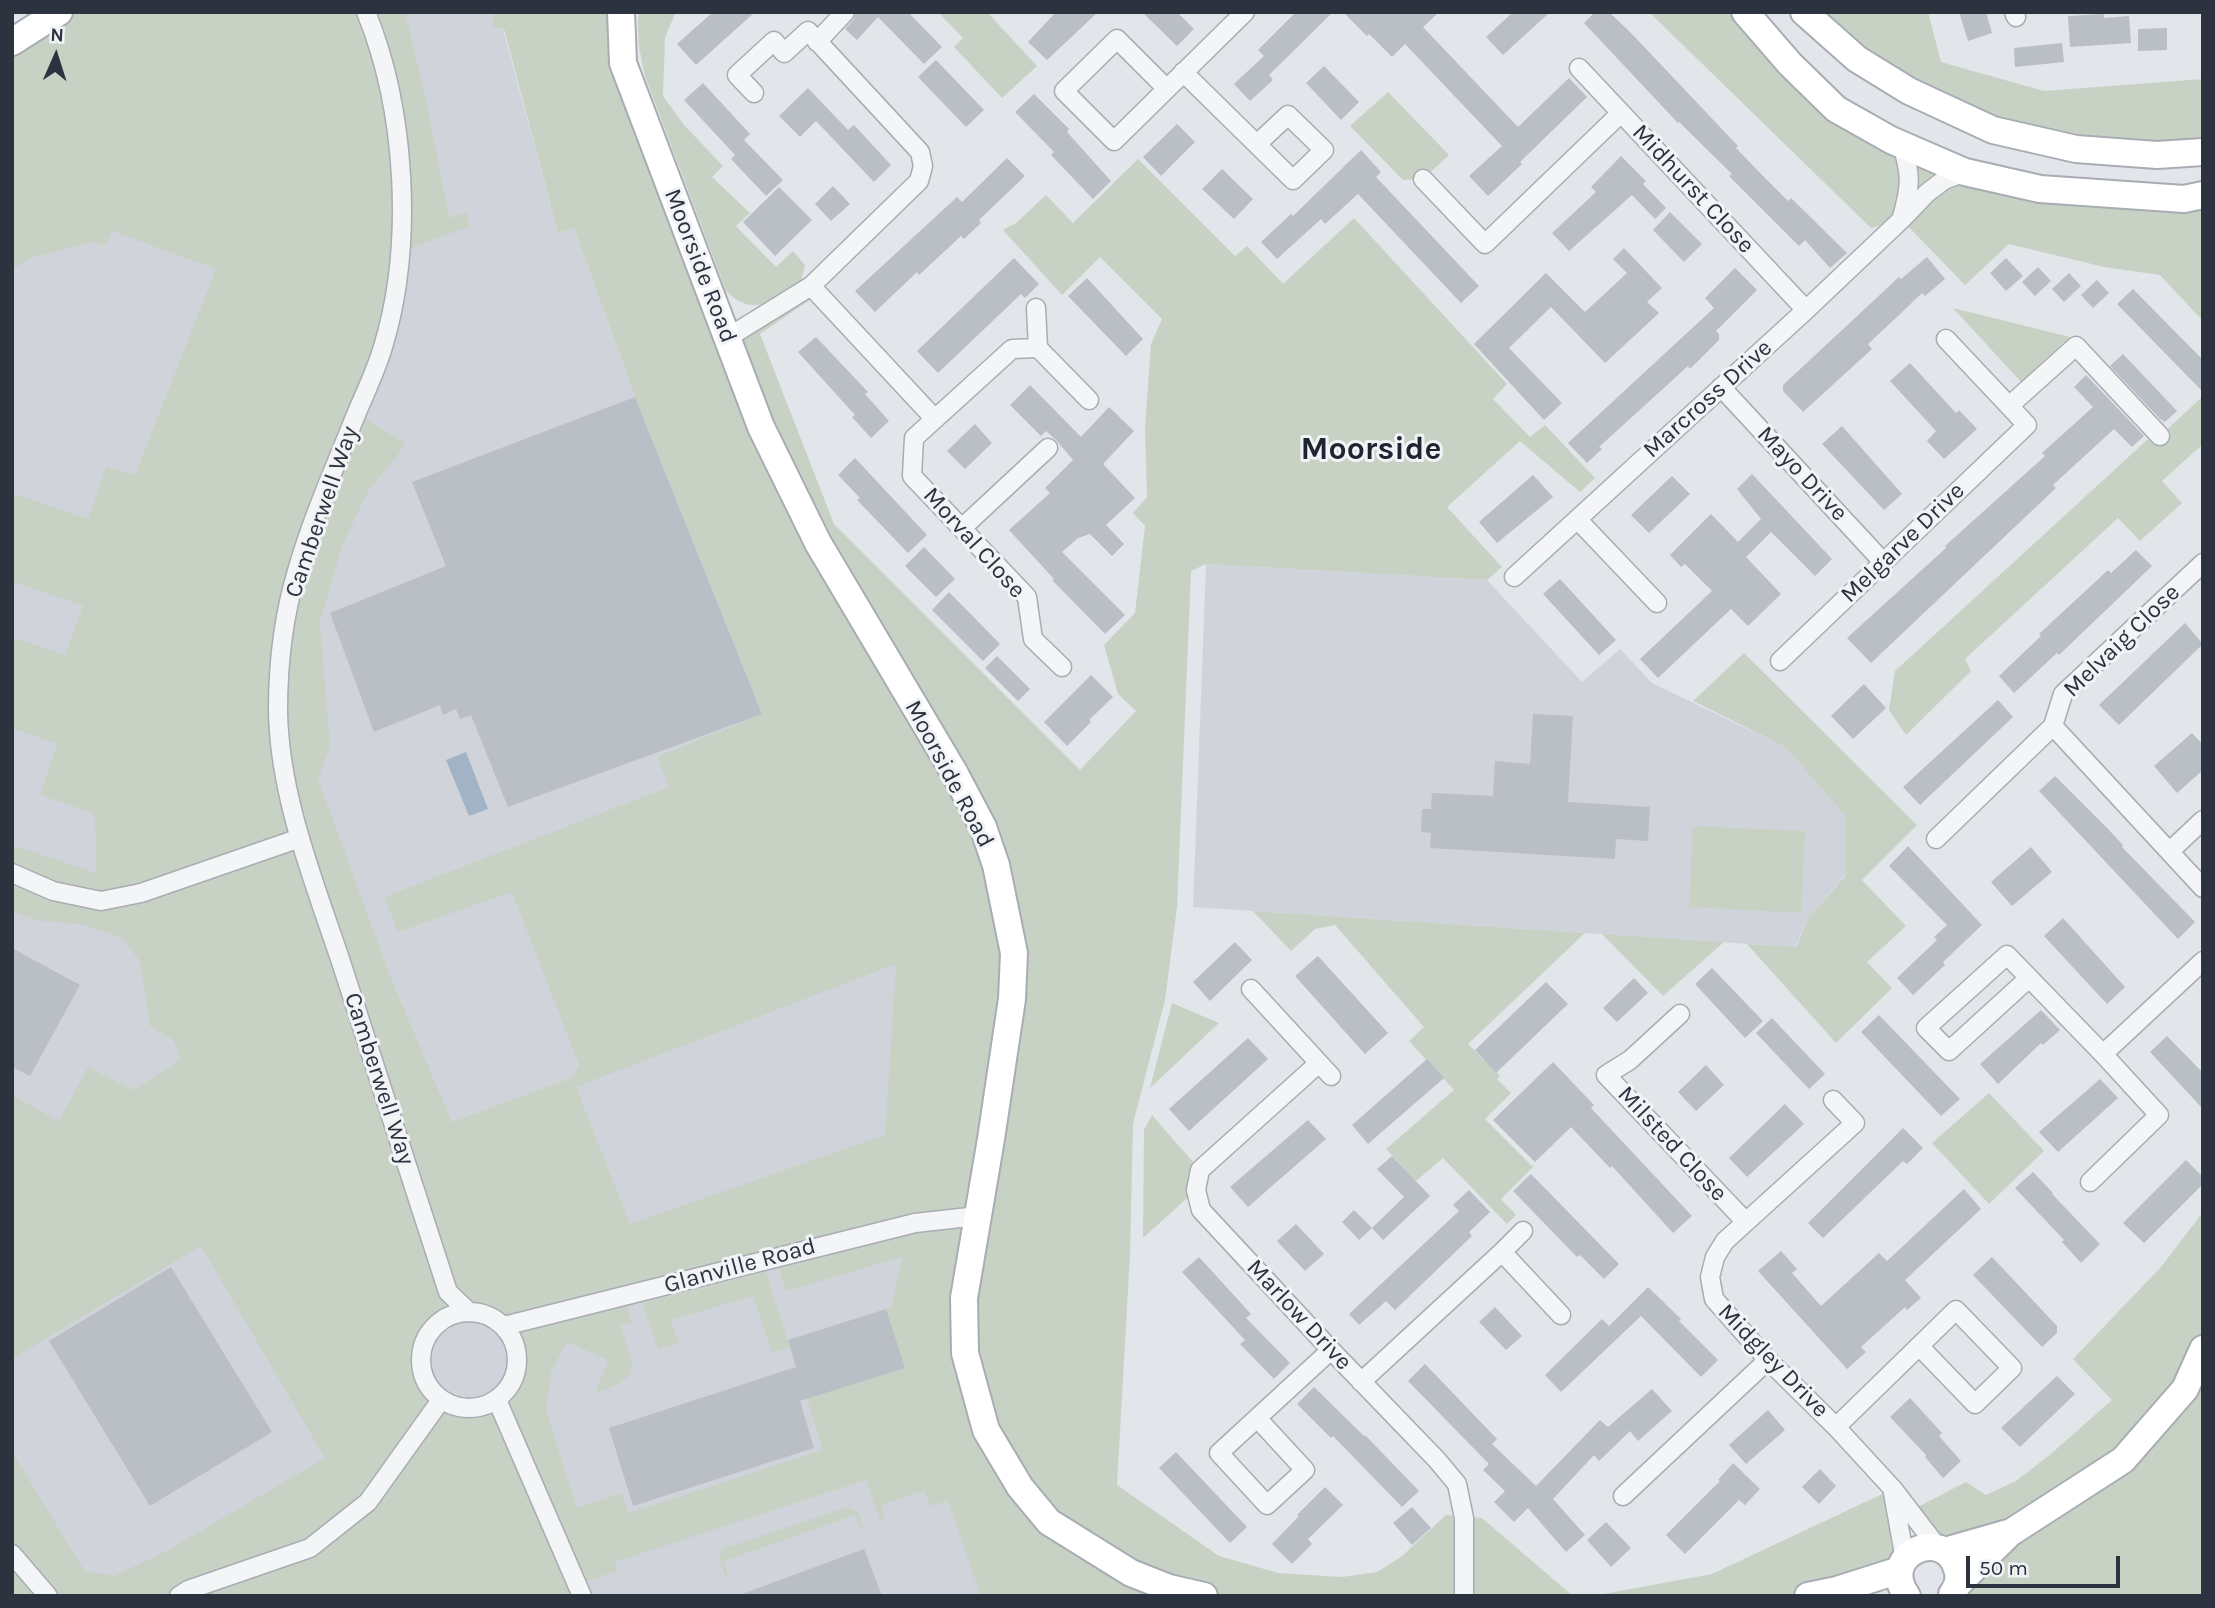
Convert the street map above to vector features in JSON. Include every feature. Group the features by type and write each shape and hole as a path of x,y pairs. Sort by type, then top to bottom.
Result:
{"street":[{"path":"12,42 59,12"},
{"name":"Camberwell Way","path":"366,12 379,44 397,126 402,228 393,305 383,348 296,572 283,641 278,709 281,756 300,838 448,1292 469,1312"},
{"name":"Moorside Road","path":"621,12 623,63 761,427 818,543 955,774 983,827 996,865 1014,953 1012,999 964,1298 965,1353 986,1430 1020,1487 1049,1522 1131,1573 1169,1588 1204,1596"},
{"path":"817,41 845,12"},
{"path":"1166,88 1117,39 1064,91 1114,141 1245,12"},
{"path":"1745,12 1790,64 1836,109 1902,144 1965,172 2040,189 2184,199 2203,195"},
{"path":"1804,12 1857,59 1909,91 1993,130 2076,149 2157,155 2203,152"},
{"path":"727,338 811,286 919,181 923,166 920,152 808,31 788,57 774,41 737,75 754,93"},
{"name":"Midhurst Close","path":"1579,68 1806,310"},
{"path":"1184,72 1257,144"},
{"path":"1423,179 1485,244 1621,113"},
{"path":"1901,220 1910,172 1902,144"},
{"name":"Marcross Drive","path":"1514,577 1806,310 1927,193 1944,180 1965,172"},
{"path":"811,286 934,418"},
{"path":"1036,308 1038,348 1089,400"},
{"path":"1946,339 2009,406 2076,346 2160,436"},
{"name":"Morval Close","path":"1038,348 1012,349 914,438 912,476 1027,597 1033,639 1062,667"},
{"name":"Mayo Drive","path":"1721,387 1883,562"},
{"name":"Melgarve Drive","path":"1780,661 2027,425 2009,406"},
{"path":"962,528 1048,447"},
{"path":"1577,519 1657,603"},
{"name":"Melvaig Close","path":"2053,726 2063,694 2203,563"},
{"path":"1936,839 2053,726 2203,888"},
{"path":"2170,851 2203,820"},
{"path":"12,873 53,891 101,901 141,893 300,838"},
{"path":"2029,978 1949,1051 1926,1028 2007,955 2103,1054 2159,1115 2090,1182"},
{"path":"2103,1054 2203,961"},
{"name":"Marlow Drive","path":"1251,989 1325,1070 1200,1170 1196,1189 1201,1210 1457,1484 1464,1518 1464,1596"},
{"name":"Milsted Close","path":"1680,1014 1630,1060 1606,1075 1746,1222"},
{"name":"Midgley Drive","path":"1833,1100 1854,1123 1725,1241 1715,1257 1710,1277 1714,1299 1768,1360 1836,1427 1893,1489 1942,1550"},
{"name":"Glanville Road","path":"504,1326 915,1223 978,1216"},
{"path":"1361,1382 1523,1231"},
{"path":"1502,1252 1561,1315"},
{"path":"440,1322 448,1292"},
{"path":"1836,1427 1919,1346 1956,1310 2012,1368 1975,1404 1919,1346"},
{"path":"469,1312 486,1315 504,1326 517,1356 512,1384 497,1400 481,1407 467,1409 441,1400 425,1380 421,1364 422,1349 428,1334 440,1322 455,1314 469,1312"},
{"path":"1955,1592 2010,1533 2123,1460 2185,1389 2203,1349"},
{"path":"1257,1418 1305,1470 1267,1505 1219,1453 1257,1418 1331,1350"},
{"path":"1623,1496 1768,1360"},
{"path":"179,1596 188,1590 310,1548 368,1502 441,1400"},
{"path":"497,1400 582,1596"},
{"path":"1893,1489 1902,1565 1901,1587 1908,1596"},
{"path":"1808,1596 1837,1590 1902,1565 1921,1548 1942,1550 2010,1533"},
{"path":"1942,1550 1957,1566 1955,1592"},
{"path":"12,1554 48,1596"},
{"path":"1837,1590 1880,1596"}],"shaded area":[{"path":"252,12 493,12 493,28 503,29 558,233 574,228 635,397 762,714 863,829 1134,1596 12,1596 12,154"},
{"path":"1206,564 1487,580 1582,682 1620,649 1652,683 1785,747 1846,817 1846,874 1809,917 1795,947 1193,907"}],"green space":[{"path":"59,12 405,12 426,99 449,218 466,212 470,226 400,252 356,413 405,443 396,458 369,489 342,546 320,622 330,748 318,779 392,981 452,1122 571,1078 579,1065 512,892 398,932 384,897 669,787 657,757 762,714 635,397 574,228 558,233 504,29 493,28 493,12 621,12 623,63 726,337 803,290 811,299 760,334 834,524 1080,770 1136,711 1118,694 1104,645 1135,613 1145,526 1133,513 1147,497 1145,428 1151,344 1162,319 1100,257 1062,295 1003,230 1016,223 1046,195 1073,223 1138,159 1235,256 1247,246 1283,284 1354,218 1507,384 1493,399 1530,437 1545,425 1595,478 1580,492 1520,441 1447,507 1502,567 1487,580 1206,564 1191,571 1177,907 1165,1000 1133,1124 1130,1254 1117,1485 1219,1556 1278,1573 1342,1577 1377,1572 1401,1557 1446,1515 1482,1518 1573,1596 981,1596 948,1501 930,1506 924,1490 881,1505 885,1520 880,1521 866,1480 615,1562 617,1571 578,1584 582,1596 12,1596 12,1452 84,1570 114,1576 168,1550 325,1458 201,1246 12,1359 12,1095 59,1121 88,1067 134,1090 181,1059 173,1040 150,1026 140,961 122,938 85,925 35,920 12,911 12,845 96,873 95,816 40,795 57,744 12,728 12,637 65,655 83,606 12,581 12,493 88,519 106,467 135,475 216,269 112,231 106,245 92,242 31,258 12,269 12,42","holes":["896,964 885,1135 630,1224 576,1087","775,1257 786,1291 902,1257 892,1307 886,1309 904,1368 807,1399 823,1450 628,1513 622,1493 577,1508 546,1410 551,1372 567,1342 608,1360 595,1393 622,1382 628,1376 632,1370 632,1362 620,1326 632,1323 623,1297","448,1293 468,1311 484,1314 510,1334 516,1347 517,1364 511,1385 498,1399 481,1406 463,1407 445,1401 431,1390 422,1373 422,1351 441,1319"]},
{"path":"639,12 676,12 665,37 663,96 684,125 723,166 712,177 750,213 736,226 776,267 793,251 805,265 801,281 773,300 764,304 746,304 726,291 646,79 639,46"},
{"path":"938,12 987,12 1037,66 1002,98 954,47 963,38"},
{"path":"1649,12 1745,12 1836,109 1965,172 2203,194 2203,321 2160,275 2104,267 2009,244 1965,285 1902,220 1871,228"},
{"path":"1804,12 1928,12 1941,62 2044,91 2203,79 2203,152 1993,130"},
{"path":"1388,92 1449,155 1423,179 1403,180 1350,126"},
{"path":"1953,308 2070,337 2021,382"},
{"path":"2203,396 2203,444 2162,481 2182,503 2140,541 2118,518 1965,659 1971,671 1906,735 1889,710 1895,671 2147,440 2160,436"},
{"path":"1744,653 1917,825 1862,880 1906,926 1867,962 1892,988 1836,1043 1747,944 1796,947 1809,917 1846,875 1846,817 1785,747 1693,701"},
{"path":"1693,826 1805,831 1801,913 1689,907"},
{"path":"1253,911 1585,933 1468,1044 1500,1076 1497,1079 1511,1093 1485,1119 1533,1167 1501,1199 1516,1215 1507,1224 1443,1158 1416,1181 1386,1149 1454,1090 1409,1041 1424,1027 1335,925 1315,929 1291,951"},
{"path":"1602,934 1724,942 1663,996"},
{"path":"1172,1003 1219,1023 1150,1088"},
{"path":"1989,1093 2044,1151 1989,1204 1932,1143"},
{"path":"1152,1115 1200,1170 1196,1190 1143,1238 1144,1130"},
{"path":"2203,1212 2203,1596 1958,1596 1945,1551 1910,1511 1966,1482 1986,1495 2016,1481 2112,1400 2073,1359 2161,1267"},
{"path":"766,1272 790,1348 772,1353 753,1296 671,1320 679,1343 658,1349 642,1303"},
{"path":"1893,1489 1905,1560 1838,1596 1593,1596 1712,1574"},
{"path":"847,1507 858,1512 864,1527 860,1528 855,1515 724,1561 728,1574 725,1576 720,1559 722,1549"}],"water":[{"path":"466,752 488,809 469,816 446,760"}],"building":[{"path":"713,12 755,12 696,65 677,44"},
{"path":"856,12 908,12 942,47 924,64 878,17 857,40 845,29 854,19"},
{"path":"1056,12 1098,12 1047,60 1028,42"},
{"path":"1142,12 1177,12 1194,29 1177,46"},
{"path":"1296,12 1333,12 1269,75 1273,80 1250,101 1234,84 1264,56 1258,50"},
{"path":"1343,12 1439,12 1423,27 1518,127 1569,78 1587,97 1488,196 1469,176 1502,146 1405,44 1392,57"},
{"path":"1513,12 1550,12 1503,55 1486,37"},
{"path":"1595,12 1609,12 1631,33 1763,176 1788,201 1791,198 1847,253 1830,268 1805,240 1799,246 1584,23"},
{"path":"1959,12 1986,12 1992,33 1968,41"},
{"path":"2104,14 2104,18 2129,16 2131,43 2070,47 2068,16"},
{"path":"2167,28 2167,50 2138,51 2138,29"},
{"path":"2062,43 2064,62 2015,67 2014,48"},
{"path":"936,60 984,110 966,127 918,77"},
{"path":"1324,66 1359,102 1341,120 1306,83"},
{"path":"703,83 750,134 744,140 783,180 766,196 731,159 735,155 684,100"},
{"path":"808,88 848,130 854,125 891,165 874,182 816,121 800,137 779,116"},
{"path":"1034,94 1069,129 1067,132 1111,181 1093,199 1051,155 1054,152 1015,112"},
{"path":"1177,124 1195,142 1161,176 1143,157"},
{"path":"1361,150 1381,172 1376,177 1479,286 1461,303 1358,194 1325,224 1321,219 1277,259 1261,242 1291,214 1293,216"},
{"path":"1621,156 1646,181 1643,184 1666,208 1655,219 1632,195 1569,251 1552,233 1596,192 1591,187"},
{"path":"1007,158 1025,176 979,220 981,223 964,239 961,236 919,275 917,272 875,312 855,291 957,197 962,202"},
{"path":"1222,169 1253,199 1234,219 1202,189"},
{"path":"833,186 850,204 831,221 815,204"},
{"path":"779,187 812,220 775,256 743,222"},
{"path":"1670,212 1702,244 1684,262 1653,230"},
{"path":"1624,248 1662,288 1647,302 1659,313 1605,363 1551,307 1509,348 1562,403 1544,420 1474,344 1546,273 1585,312 1627,273 1613,259"},
{"path":"1927,257 1945,279 1925,296 1922,293 1868,344 1872,349 1803,412 1783,391 1783,385 1899,277 1901,279"},
{"path":"1014,258 1039,284 1025,298 1021,294 938,373 917,351"},
{"path":"2006,258 2023,276 2006,291 1990,273"},
{"path":"2038,267 2051,281 2035,296 2022,282"},
{"path":"1735,268 1757,290 1716,331 1719,340 1690,369 1688,366 1599,447 1602,449 1587,463 1568,443 1714,308 1705,298"},
{"path":"2069,273 2081,286 2064,302 2052,289"},
{"path":"1087,278 1143,339 1126,356 1068,296"},
{"path":"2097,280 2109,293 2093,308 2081,295"},
{"path":"2133,289 2203,360 2203,392 2117,304"},
{"path":"816,337 868,392 865,394 889,421 871,438 852,417 855,415 798,352"},
{"path":"2123,354 2177,411 2165,422 2110,366"},
{"path":"1910,363 1956,413 1959,410 1977,429 1944,459 1927,441 1936,431 1890,381"},
{"path":"2086,375 2144,436 2132,447 2114,429 2053,485 2056,488 1871,663 1847,638 2045,456 2042,453 2093,407 2074,387"},
{"path":"1030,385 1081,437 1109,407 1134,431 1103,464 1135,498 1106,525 1124,544 1112,556 1090,534 1078,538 1062,552 1125,615 1105,634 1052,580 1054,579 1009,530 1050,493 1045,488 1073,460 1046,431 1041,436 1010,405"},
{"path":"635,397 762,714 508,807 471,715 460,719 456,709 443,715 440,705 374,732 330,613 446,566 412,482"},
{"path":"975,424 992,443 965,469 947,451"},
{"path":"1842,426 1902,494 1884,510 1822,444"},
{"path":"855,458 927,535 908,553 857,500 860,498 838,475"},
{"path":"1752,474 1832,559 1815,576 1771,532 1746,557 1781,594 1748,626 1731,609 1658,678 1640,659 1712,591 1685,564 1681,567 1670,555 1711,514 1738,542 1761,519 1737,489"},
{"path":"1533,475 1553,497 1497,543 1479,522"},
{"path":"1672,476 1690,494 1649,533 1631,515"},
{"path":"924,547 955,579 936,597 905,566"},
{"path":"2136,550 2152,566 2059,655 2057,653 2014,693 1999,676 2041,636 2039,634 2108,570 2111,573"},
{"path":"1560,579 1616,640 1599,655 1543,594"},
{"path":"949,592 1000,644 983,661 932,610"},
{"path":"2185,623 2203,644 2119,725 2099,705"},
{"path":"997,656 1030,689 1018,701 985,668"},
{"path":"1091,675 1113,697 1067,746 1044,722"},
{"path":"1864,684 1886,708 1853,739 1831,716"},
{"path":"1998,700 2013,717 1920,805 1903,787"},
{"path":"1533,714 1573,716 1568,802 1650,807 1648,841 1616,839 1615,859 1430,848 1431,833 1421,832 1422,809 1431,809 1432,793 1493,796 1495,761 1530,764"},
{"path":"2192,733 2203,745 2203,770 2177,793 2154,766"},
{"path":"2055,776 2195,922 2178,939 2039,791"},
{"path":"1908,846 1982,925 1913,995 1897,978 1937,940 1934,937 1947,925 1889,866"},
{"path":"2031,847 2052,872 2012,906 1991,882"},
{"path":"2063,918 2125,987 2107,1004 2044,936"},
{"path":"1235,942 1252,960 1210,1001 1193,982"},
{"path":"12,948 80,985 30,1076 12,1067"},
{"path":"1318,956 1388,1033 1365,1054 1295,976"},
{"path":"1712,968 1763,1021 1745,1038 1695,984"},
{"path":"1634,978 1648,993 1617,1022 1603,1008"},
{"path":"1546,982 1568,1004 1496,1073 1475,1050"},
{"path":"2041,1010 2060,1030 2043,1045 2041,1043 1998,1084 1980,1064"},
{"path":"1879,1015 1960,1099 1941,1116 1861,1032"},
{"path":"1772,1018 1825,1074 1809,1089 1756,1033"},
{"path":"2167,1036 2203,1073 2203,1109 2150,1052"},
{"path":"1248,1038 1268,1059 1189,1131 1169,1109"},
{"path":"1427,1059 1444,1078 1368,1144 1352,1125"},
{"path":"1553,1062 1594,1105 1591,1108 1692,1216 1673,1233 1612,1166 1610,1168 1571,1127 1535,1162 1493,1120"},
{"path":"1706,1065 1724,1085 1696,1111 1678,1092"},
{"path":"2100,1079 2118,1098 2058,1152 2039,1132"},
{"path":"1785,1104 1804,1124 1747,1177 1729,1158"},
{"path":"1308,1120 1326,1139 1248,1207 1230,1187"},
{"path":"1903,1128 1923,1148 1907,1164 1903,1161 1823,1238 1808,1223"},
{"path":"1392,1156 1430,1196 1383,1240 1372,1228 1404,1197 1377,1169"},
{"path":"2186,1160 2203,1177 2203,1184 2144,1243 2123,1223"},
{"path":"2033,1172 2100,1244 2081,1263 2062,1242 2064,1240 2015,1188"},
{"path":"1531,1174 1619,1264 1604,1279 1580,1255 1577,1257 1513,1191"},
{"path":"1964,1189 1981,1209 1905,1280 1921,1298 1907,1310 1905,1307 1861,1347 1866,1352 1847,1369 1758,1271 1781,1251 1797,1269 1792,1273 1821,1306 1879,1253 1887,1261"},
{"path":"1469,1190 1490,1212 1469,1232 1472,1236 1395,1310 1386,1301 1359,1325 1349,1314 1459,1211 1453,1205"},
{"path":"1354,1210 1372,1228 1359,1240 1342,1222"},
{"path":"1296,1224 1324,1254 1305,1271 1277,1241"},
{"path":"1199,1257 1251,1314 1246,1318 1290,1363 1274,1379 1240,1344 1245,1340 1182,1272"},
{"path":"1992,1257 2057,1326 2057,1333 2042,1347 1973,1275"},
{"path":"171,1267 272,1432 150,1506 49,1341"},
{"path":"1648,1287 1718,1360 1701,1377 1641,1316 1561,1392 1545,1375 1602,1319 1609,1326"},
{"path":"1495,1307 1522,1336 1506,1350 1479,1322"},
{"path":"886,1309 905,1368 800,1401 814,1448 633,1506 609,1428 796,1367 788,1340"},
{"path":"1425,1364 1497,1439 1492,1444 1536,1486 1600,1420 1608,1427 1652,1389 1672,1411 1638,1441 1630,1431 1599,1461 1594,1455 1553,1499 1585,1535 1566,1552 1528,1508 1514,1522 1494,1502 1505,1491 1483,1470 1489,1464 1408,1381"},
{"path":"2057,1376 2075,1394 2020,1447 2001,1428"},
{"path":"1314,1387 1419,1491 1402,1507 1333,1436 1331,1438 1297,1404"},
{"path":"1910,1398 1942,1433 1939,1436 1961,1461 1943,1478 1926,1455 1890,1417"},
{"path":"1768,1410 1785,1430 1746,1464 1729,1445"},
{"path":"1176,1452 1247,1527 1230,1543 1159,1468"},
{"path":"1733,1463 1760,1489 1745,1505 1739,1500 1685,1554 1666,1535 1720,1481 1718,1480"},
{"path":"1820,1469 1836,1486 1819,1504 1802,1487"},
{"path":"1325,1487 1343,1505 1308,1539 1312,1544 1292,1564 1272,1544"},
{"path":"1412,1507 1431,1528 1412,1545 1393,1523"},
{"path":"1606,1522 1631,1548 1611,1567 1587,1540"},
{"path":"864,1549 882,1596 742,1596 742,1594"}],"district":[{"name":"Moorside","path":"1371,450"}]}
